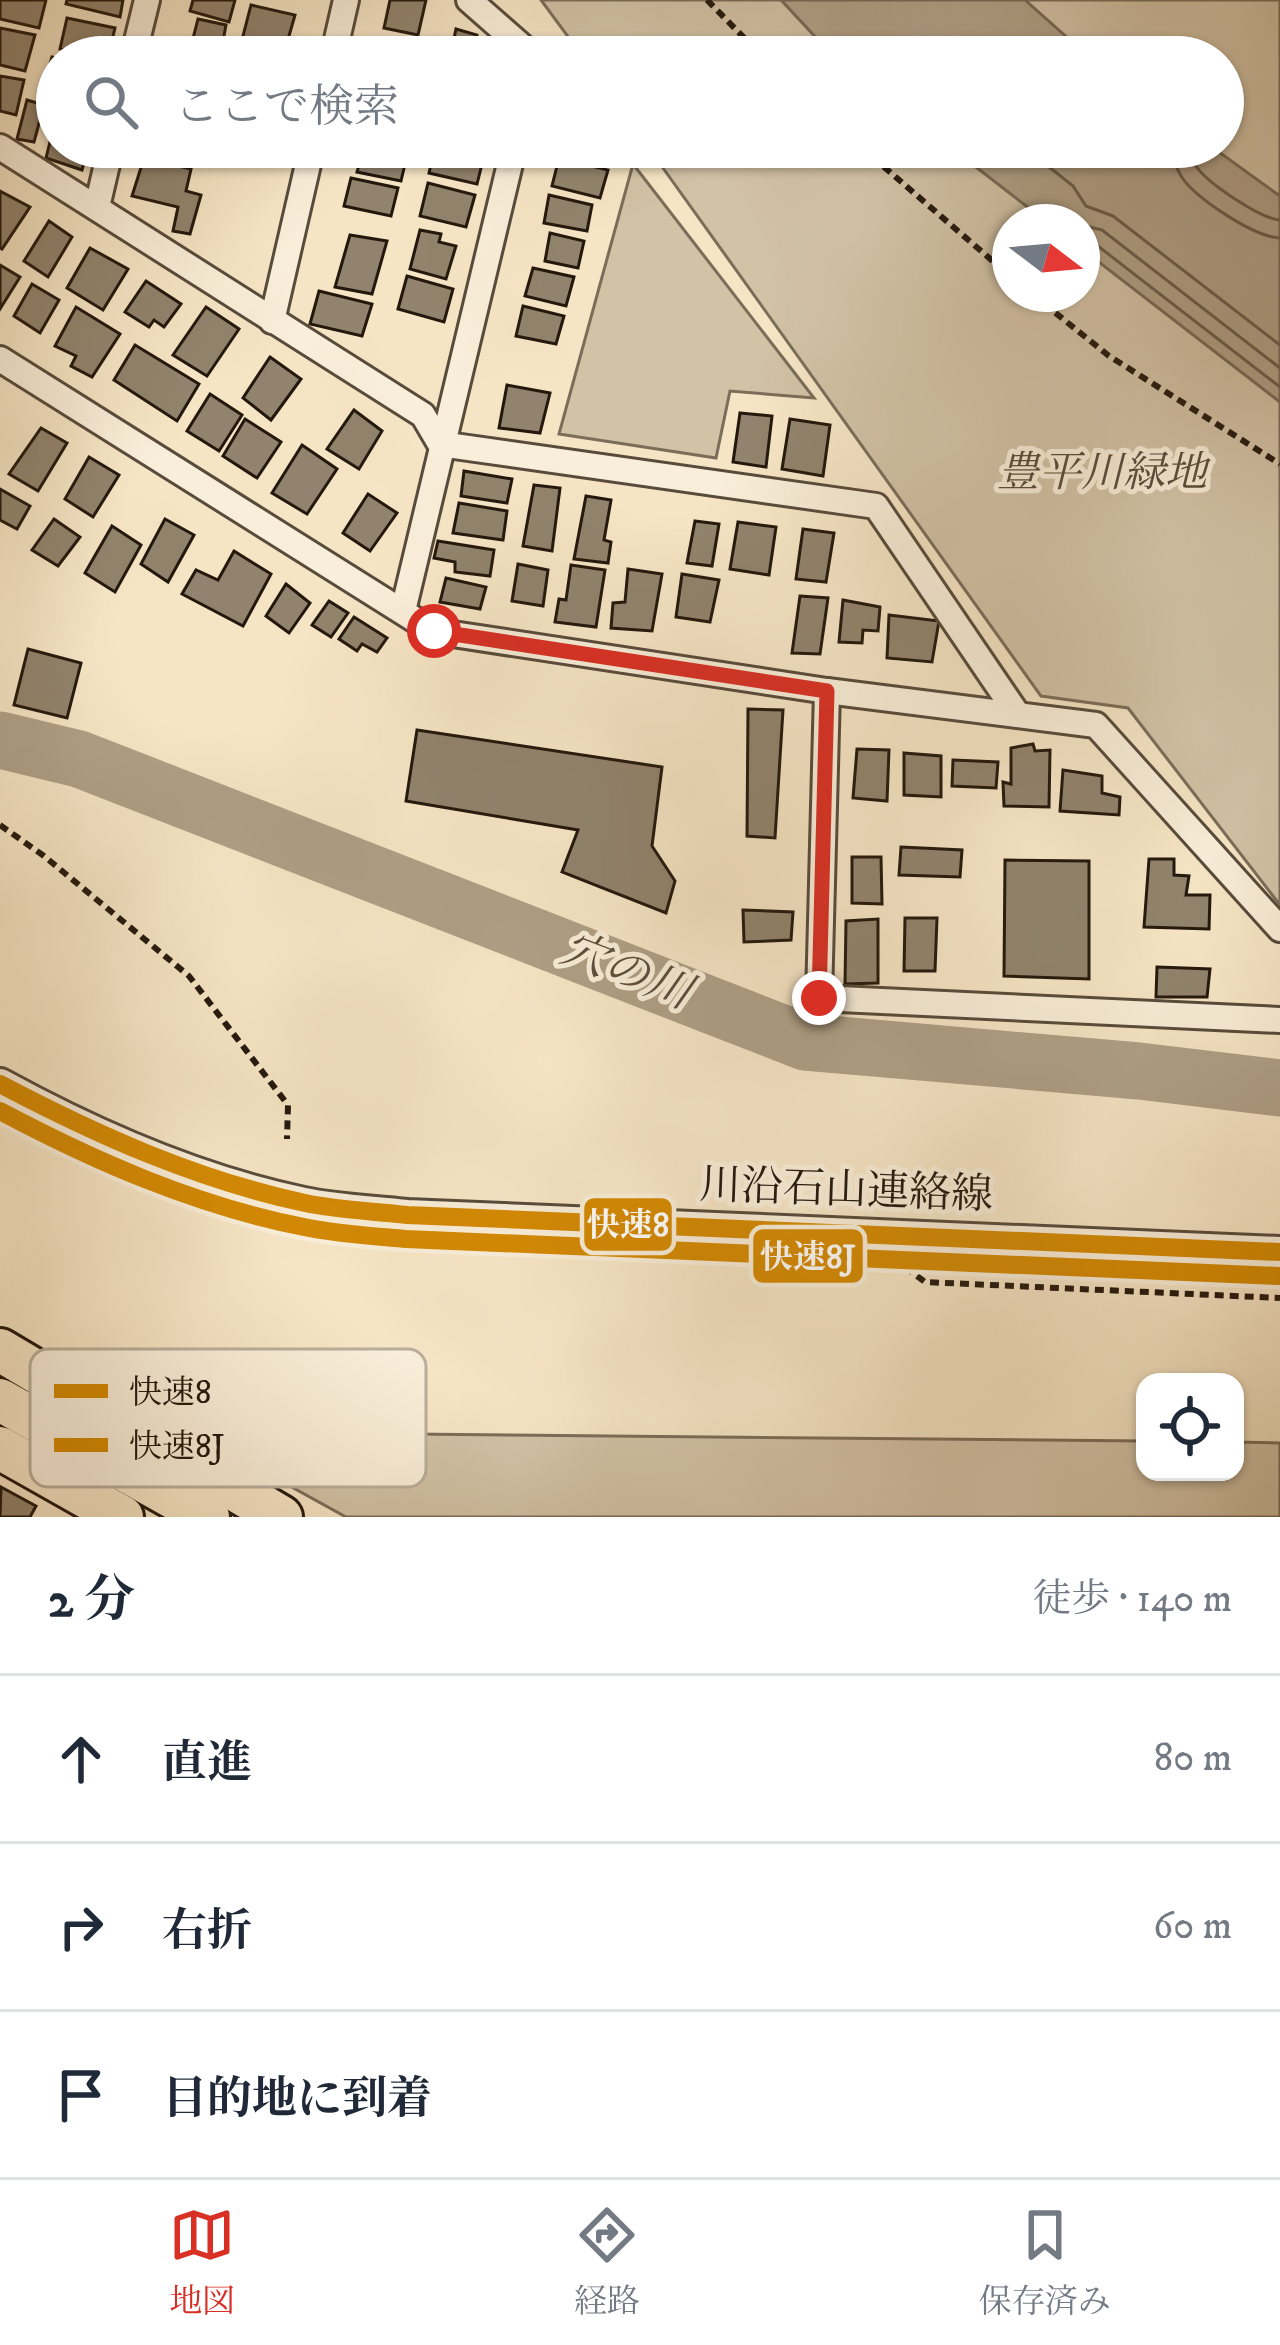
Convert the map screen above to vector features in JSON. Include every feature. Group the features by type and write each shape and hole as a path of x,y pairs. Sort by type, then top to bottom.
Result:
{"highway":[{"path":"0,1350 30,1368"},
{"path":"0,1400 30,1417"},
{"path":"0,1448 30,1465"},
{"path":"69,1487 122,1517"},
{"path":"155,1487 208,1517"},
{"path":"231,1487 281,1517"}],"street":[{"path":"138,36 147,0"},
{"path":"338,36 346,0"},
{"path":"469,0 510,36"},
{"path":"0,147 423,416 440,444"},
{"path":"97,207 106,168"},
{"path":"272,321 307,168"},
{"path":"403,611 509,168"},
{"path":"0,359 434,631 827,691 1096,724 1280,928"},
{"path":"440,444 876,506 1018,716"},
{"path":"827,691 819,998 1280,1020"},
{"name":"川沿石山連絡線","path":"0,1084 83,1130 305,1203 407,1215 1280,1252"}],"path":[{"path":"707,0 742,36"},
{"path":"885,168 992,261"},
{"path":"1054,312 1108,356 1280,464"},
{"path":"0,825 189,976 288,1105 287,1139"},
{"path":"862,1234 926,1282 1280,1298"}],"green space":[{"name":"豊平川緑地","path":"541,0 1280,0 1280,905 1128,708 1041,696 663,168 1244,168 1244,36 568,36"},
{"path":"632,168 636,168 814,398 730,391 716,458 559,434"},
{"path":"426,1434 1136,1441 1136,1481 1244,1481 1244,1442 1280,1443 1280,1517 346,1517 292,1487 426,1487"}],"water":[{"path":"781,0 1025,0 1065,36 814,36"},
{"path":"977,168 1241,168 1280,196 1280,402 1100,263 1100,204 1024,204"}],"building":[{"path":"0,0 46,0 39,28 0,19"},
{"path":"67,0 123,0 120,17 66,4"},
{"path":"193,0 235,0 229,22 190,11"},
{"path":"390,0 426,0 418,35 384,28"},
{"path":"251,5 295,15 289,36 243,36"},
{"path":"67,18 115,28 113,36 63,36"},
{"path":"198,19 226,25 224,36 194,36"},
{"path":"0,28 35,35 25,71 0,65"},
{"path":"0,76 24,80 16,115 0,111"},
{"path":"27,100 36,103 34,142 17,139"},
{"path":"141,168 191,169 186,191 201,195 190,234 173,231 178,207 132,196"},
{"path":"358,168 404,168 401,181 357,172"},
{"path":"430,168 481,168 477,184 429,173"},
{"path":"556,168 608,170 600,198 552,186"},
{"path":"351,178 398,188 391,216 344,206"},
{"path":"428,183 475,195 466,227 420,216"},
{"path":"0,191 30,207 2,249 0,248"},
{"path":"549,195 592,205 587,231 544,223"},
{"path":"49,221 72,237 48,277 24,261"},
{"path":"420,230 441,234 439,242 456,246 446,279 410,269"},
{"path":"550,233 584,241 578,268 545,261"},
{"path":"350,235 387,241 372,294 335,287"},
{"path":"90,248 128,269 103,310 67,288"},
{"path":"0,265 20,277 0,309"},
{"path":"533,268 574,277 566,306 525,296"},
{"path":"407,276 453,289 444,322 398,309"},
{"path":"146,281 181,304 164,327 154,320 149,327 125,312"},
{"path":"32,284 59,300 40,333 14,316"},
{"path":"319,291 372,304 362,336 310,324"},
{"path":"523,306 564,316 556,344 516,336"},
{"path":"76,307 120,334 92,377 71,366 76,356 55,346"},
{"path":"206,307 239,329 207,376 173,355"},
{"path":"135,345 199,384 177,421 114,380"},
{"path":"270,357 301,379 271,420 243,398"},
{"path":"507,385 550,393 540,433 499,428"},
{"path":"210,394 242,415 219,451 187,431"},
{"path":"354,410 382,431 359,469 327,449"},
{"path":"740,413 772,416 766,467 733,462"},
{"path":"245,419 281,442 257,478 223,456"},
{"path":"790,419 830,425 823,476 782,469"},
{"path":"41,428 67,443 38,491 9,474"},
{"path":"302,445 337,469 307,514 272,493"},
{"path":"89,457 119,475 93,517 65,499"},
{"path":"464,471 512,479 507,503 461,496"},
{"path":"534,485 560,488 552,551 523,546"},
{"path":"0,489 30,506 17,529 0,520"},
{"path":"368,494 397,513 370,551 343,533"},
{"path":"586,496 611,500 604,540 611,542 608,563 574,559"},
{"path":"459,503 507,511 503,540 453,533"},
{"path":"54,519 80,537 58,566 32,550"},
{"path":"165,519 194,535 168,582 141,564"},
{"path":"695,521 719,524 712,566 687,563"},
{"path":"738,522 776,527 769,575 730,569"},
{"path":"112,526 141,545 115,592 85,573"},
{"path":"803,529 834,533 826,582 796,579"},
{"path":"438,541 494,550 490,576 455,572 455,562 434,558"},
{"path":"234,551 271,574 243,626 182,594 196,570 218,580"},
{"path":"518,564 548,570 543,606 512,601"},
{"path":"571,565 605,570 596,627 555,622 559,599 566,600"},
{"path":"628,569 662,574 652,631 611,628 613,603 625,602"},
{"path":"682,574 719,580 710,622 676,617"},
{"path":"446,578 486,587 480,609 440,602"},
{"path":"286,584 310,603 289,633 266,616"},
{"path":"800,596 828,598 820,654 792,653"},
{"path":"843,600 880,607 878,631 863,630 862,643 839,642"},
{"path":"329,601 348,613 331,637 312,625"},
{"path":"889,615 939,621 932,662 887,658"},
{"path":"354,617 387,638 377,652 362,644 357,651 339,639"},
{"path":"28,649 81,663 67,718 14,705"},
{"path":"748,709 783,710 775,838 747,836"},
{"path":"417,730 662,767 652,846 675,881 666,913 562,872 578,830 406,801"},
{"path":"1033,744 1035,751 1050,750 1049,807 1004,806 1003,782 1011,784 1011,748"},
{"path":"857,749 889,750 887,801 853,798"},
{"path":"904,753 941,756 941,797 904,795"},
{"path":"953,760 998,762 996,788 952,786"},
{"path":"1063,770 1102,776 1102,793 1120,797 1119,815 1060,811"},
{"path":"901,847 962,850 960,877 899,875"},
{"path":"852,857 881,857 882,904 852,903"},
{"path":"1149,859 1174,859 1174,875 1189,876 1186,895 1210,895 1209,929 1144,927"},
{"path":"1005,860 1089,861 1089,979 1004,976"},
{"path":"743,910 793,912 791,940 744,942"},
{"path":"905,918 937,918 935,971 904,971"},
{"path":"878,919 878,983 845,984 846,921"},
{"path":"1157,967 1210,969 1207,997 1156,997"},
{"path":"1,1487 36,1506 30,1517 0,1517"}],"waterway":[{"name":"穴の川","path":"0,740 79,759 805,1042 1280,1088"}],"transit line":[{"name":"快速8","path":"0,1084 187,1169 330,1207 407,1215 1280,1252"},
{"name":"快速8J","path":"0,1111 110,1165 186,1195 264,1218 342,1233 1279,1276"}],"route":[{"path":"434,631 827,691 819,998"}]}
